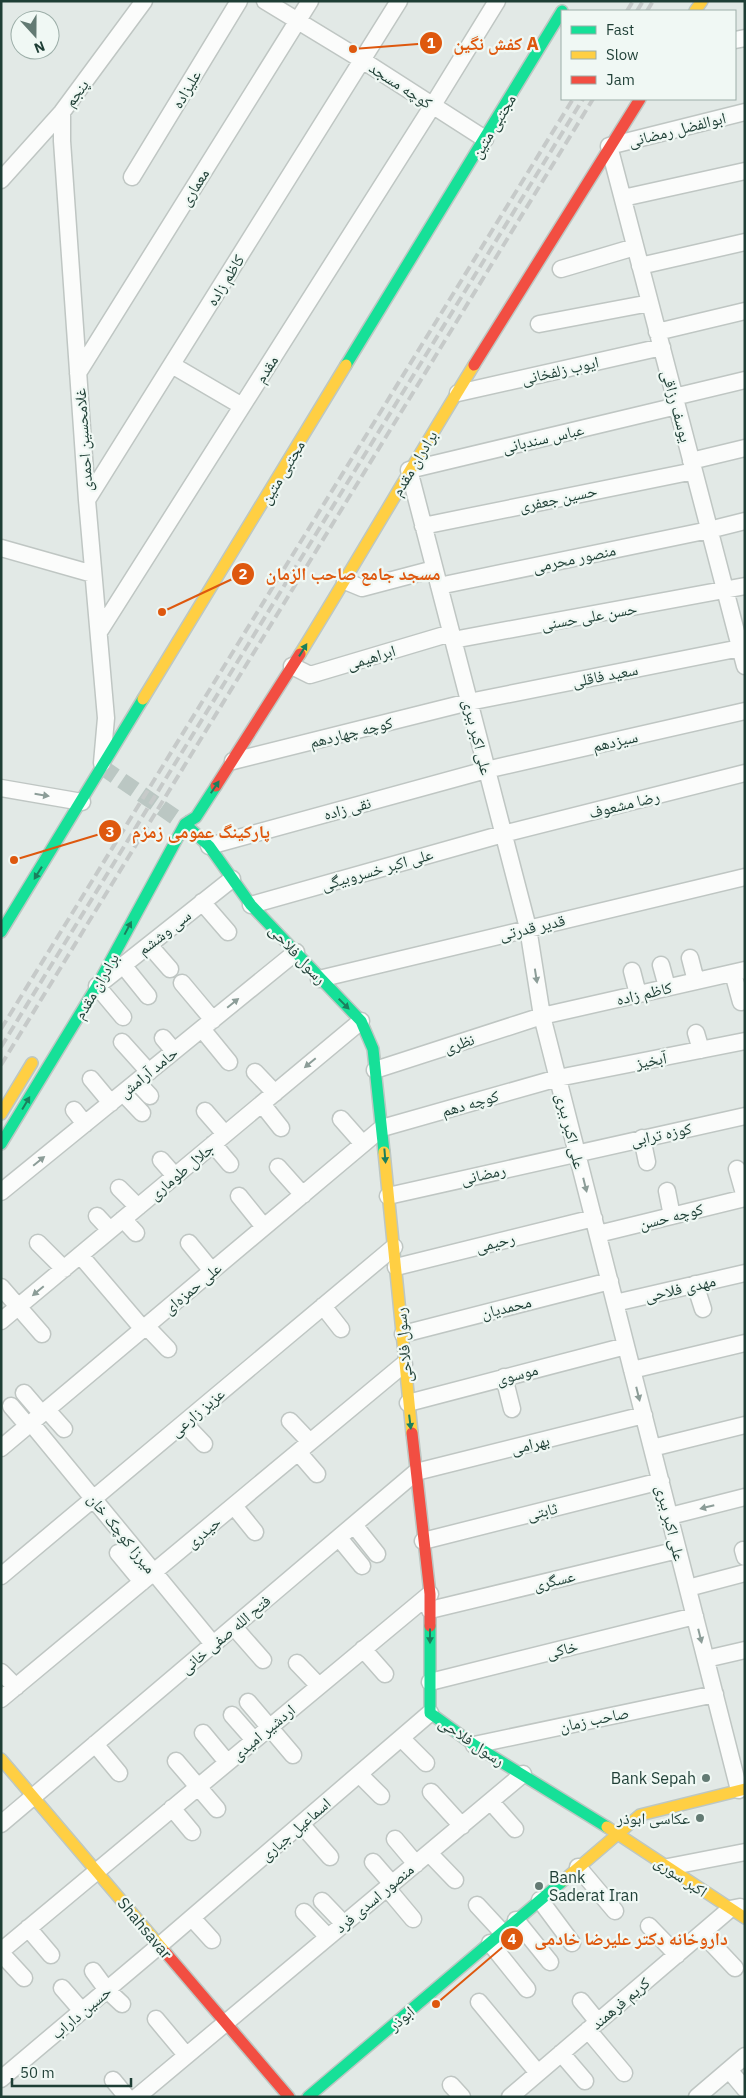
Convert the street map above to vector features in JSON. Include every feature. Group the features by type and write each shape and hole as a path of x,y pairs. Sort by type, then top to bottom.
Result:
{"main road":[{"name":"مجتبی متین","path":"1,932 82,802 561,13"},
{"name":"برادران مقدم","path":"1,1144 97,986 185,824 196,817 224,760 287,664 340,578 405,468 606,143 629,100"},
{"name":"برادران مقدم","path":"606,143 639,100"},
{"path":"184,811 185,824"},
{"name":"رسول فلاحی","path":"185,824 209,846 252,905 361,1021 373,1049 430,1602 430,1713 474,1745 618,1834"},
{"path":"65,1014 97,986"},
{"path":"1,1114 40,1050"},
{"name":"Shahsavar","path":"1,1759 289,2097"},
{"name":"ابوذر","path":"308,2097 640,1815 742,1789"},
{"name":"اکبر سوری","path":"618,1834 668,1867 738,1908 745,1918"}],"street":[{"name":"پنجم","path":"1,180 62,112 144,1"},
{"name":"علیزاده","path":"132,177 239,1"},
{"name":"کوچه مسجد","path":"265,1 362,60 485,139"},
{"name":"معماری","path":"78,373 310,1"},
{"name":"کاظم زاده","path":"87,500 399,1"},
{"name":"مقدم","path":"99,632 433,105 496,1"},
{"name":"غلامحسین احمدی","path":"62,112 62,141 87,500 106,718 102,767"},
{"name":"ابوالفضل رمضانی","path":"606,143 745,112"},
{"name":"یوسف رزاقی","path":"606,143 660,339 725,591 742,647 745,666"},
{"path":"622,198 745,171"},
{"path":"640,266 745,242"},
{"path":"561,268 635,247"},
{"path":"539,324 650,303"},
{"name":"ایوب زلفخانی","path":"453,391 660,339 745,311"},
{"path":"172,364 242,406"},
{"name":"عباس سندبانی","path":"405,468 676,402 745,380"},
{"name":"حسین جعفری","path":"423,526 692,466 745,448"},
{"name":"علی اکبر ببری","path":"405,468 423,526 528,928 542,1016 715,1694 742,1789"},
{"name":"منصور محرمی","path":"439,586 745,521"},
{"path":"1,548 93,574"},
{"path":"340,578 362,588 434,569"},
{"name":"حسن علی حسنی","path":"452,637 745,586"},
{"name":"ابراهیمی","path":"287,664 310,675 452,637"},
{"name":"سعید فاقلی","path":"469,702 742,647"},
{"name":"کوچه چهاردهم","path":"224,760 469,702"},
{"name":"سیزدهم","path":"486,770 745,711"},
{"name":"نقی زاده","path":"209,846 486,770"},
{"name":"رضا مشعوف","path":"503,834 745,773"},
{"path":"1,788 82,802"},
{"name":"علی اکبر خسروبیگی","path":"252,905 503,834"},
{"name":"قدیر قدرتی","path":"320,979 528,928 745,878"},
{"name":"سی وششم","path":"97,986 232,879"},
{"path":"202,902 228,932"},
{"path":"149,944 170,969"},
{"name":"حامد آرامش","path":"1,1192 296,952"},
{"path":"690,958 696,981"},
{"path":"123,965 148,996"},
{"path":"661,965 667,987"},
{"path":"632,971 638,994"},
{"name":"کاظم زاده","path":"542,1016 739,972"},
{"path":"739,972 741,1002"},
{"path":"182,983 229,1062"},
{"path":"97,986 124,1017"},
{"name":"نظری","path":"375,1070 542,1016"},
{"name":"جلال طوماری","path":"1,1321 361,1021"},
{"path":"696,1033 700,1050"},
{"path":"163,1038 174,1051"},
{"name":"آبخیز","path":"558,1078 745,1041"},
{"path":"122,1042 143,1077 150,1096"},
{"path":"255,1072 275,1093"},
{"name":"کوچه دهم","path":"382,1128 558,1078"},
{"path":"91,1079 142,1113"},
{"path":"262,1104 281,1128"},
{"path":"74,1110 86,1124"},
{"path":"205,1111 230,1164"},
{"name":"کوزه ترابی","path":"577,1152 642,1138 701,1118 745,1116"},
{"path":"341,1119 363,1144"},
{"name":"علی حمزه‌ای","path":"3,1443 37,1418 382,1128"},
{"path":"642,1138 647,1162"},
{"name":"رمضانی","path":"388,1196 577,1152"},
{"path":"161,1160 175,1176"},
{"path":"278,1167 302,1195"},
{"path":"737,1170 745,1198"},
{"path":"120,1188 138,1207"},
{"path":"667,1191 672,1216"},
{"path":"239,1196 264,1227"},
{"name":"کوچه حسن","path":"596,1226 672,1216 745,1198"},
{"path":"97,1216 110,1230"},
{"path":"124,1219 136,1233"},
{"name":"رحیمی","path":"396,1267 596,1226"},
{"path":"38,1243 64,1269"},
{"path":"189,1243 212,1271"},
{"name":"عزیز زارعی","path":"4,1569 94,1499 394,1247"},
{"path":"80,1255 145,1328 168,1349"},
{"name":"مهدی فلاحی","path":"615,1302 745,1273"},
{"name":"محمدیان","path":"403,1334 610,1281"},
{"path":"695,1284 702,1309"},
{"path":"1,1287 42,1334"},
{"path":"323,1306 341,1329"},
{"path":"632,1370 745,1343"},
{"name":"موسوی","path":"408,1403 626,1346"},
{"name":"حیدری","path":"1,1699 404,1364"},
{"path":"504,1377 512,1410"},
{"path":"24,1393 37,1418"},
{"path":"11,1406 64,1428"},
{"name":"بهرامی","path":"416,1472 644,1415"},
{"name":"میرزا کوچک خان","path":"37,1418 148,1577 213,1644"},
{"path":"290,1421 317,1474"},
{"path":"184,1423 204,1444"},
{"path":"652,1448 745,1424"},
{"name":"فتح الله صفی خانی","path":"1,1824 416,1472"},
{"name":"ثابتی","path":"423,1540 661,1481"},
{"path":"670,1516 745,1497"},
{"path":"234,1506 255,1532"},
{"path":"354,1525 377,1554"},
{"path":"339,1538 362,1566"},
{"name":"عسگری","path":"430,1602 678,1550"},
{"path":"118,1553 148,1577"},
{"path":"688,1588 745,1573"},
{"name":"اردشیر امیدی","path":"1,1952 96,1870 363,1650 430,1602"},
{"name":"خاکی","path":"430,1682 695,1616"},
{"path":"234,1627 263,1660"},
{"path":"363,1650 384,1674"},
{"path":"706,1659 745,1650"},
{"path":"297,1663 319,1686"},
{"path":"1,1672 16,1687"},
{"name":"صاحب زمان","path":"474,1745 715,1694"},
{"path":"248,1702 293,1755"},
{"name":"اسماعیل جباری","path":"160,1945 430,1713"},
{"path":"232,1715 254,1740"},
{"path":"203,1733 227,1762"},
{"path":"401,1738 426,1763"},
{"path":"95,1744 119,1773"},
{"path":"176,1760 217,1809"},
{"path":"359,1774 381,1796"},
{"name":"منصور اسدی فرد","path":"136,2097 523,1774"},
{"path":"431,1792 462,1826"},
{"path":"491,1802 515,1829"},
{"path":"172,1808 192,1832"},
{"path":"301,1824 330,1857"},
{"path":"395,1838 416,1864"},
{"path":"668,1867 745,1852"},
{"path":"429,1853 455,1880"},
{"path":"373,1862 413,1919"},
{"path":"578,1868 615,1912"},
{"path":"540,1900 572,1943"},
{"path":"322,1901 344,1924"},
{"path":"477,1905 527,1989"},
{"name":"کریم فرهمند","path":"511,2096 702,1933 738,1908"},
{"path":"304,1912 328,1937"},
{"path":"192,1918 212,1940"},
{"path":"516,1920 550,1962"},
{"path":"649,1926 676,1955"},
{"path":"28,1928 51,1954"},
{"path":"702,1933 734,1968"},
{"name":"حسین داراب","path":"1,2079 160,1945"},
{"path":"1,1952 24,1978"},
{"path":"92,1971 107,1990 122,2004"},
{"path":"62,1988 82,2011"},
{"path":"581,2000 593,2026 624,2073"},
{"path":"479,2002 538,2073"},
{"path":"156,2019 186,2055"},
{"path":"561,2053 585,2081"},
{"path":"708,2094 729,2070 745,2056"},
{"path":"729,2070 745,2089"},
{"path":"114,2080 127,2097"}],"tunnel":[{"path":"102,767 185,824"}],"railway":[{"path":"628,10 633,1"},
{"path":"638,10 643,1"},
{"path":"648,10 653,1"},
{"path":"1,1029 572,100"},
{"path":"1,1047 582,100"},
{"path":"1,1065 592,100"}],"traffic: fast":[{"path":"346,365 561,13"},
{"path":"1,932 143,699"},
{"path":"1,1144 97,986 185,824 196,817 216,786"},
{"path":"185,824 209,846 251,905 361,1021 373,1049 384,1152"},
{"path":"430,1626 430,1713 474,1745 607,1827"},
{"path":"308,2097 564,1880"}],"traffic: slow":[{"path":"696,10 702,1"},
{"path":"143,699 346,365"},
{"path":"300,654 474,365"},
{"path":"1,1114 32,1063"},
{"path":"384,1152 412,1433"},
{"path":"1,1759 166,1953"},
{"path":"564,1880 640,1815 745,1789"},
{"path":"607,1827 745,1918"}],"traffic: jam":[{"path":"474,365 639,100"},
{"path":"216,786 300,654"},
{"path":"412,1433 430,1594 430,1626"},
{"path":"166,1953 289,2097"}],"place":[{"name":"کفش نگین A","path":"353,49"},
{"name":"مسجد جامع صاحب الزمان","path":"162,612"},
{"name":"پارکینگ عمومی زمزم","path":"14,860"},
{"name":"Bank Sepah","path":"706,1778"},
{"name":"عکاسی ابوذر","path":"700,1818"},
{"name":"Bank Saderat Iran","path":"539,1886"},
{"name":"داروخانه دکتر علیرضا خادمی","path":"436,2004"}]}
